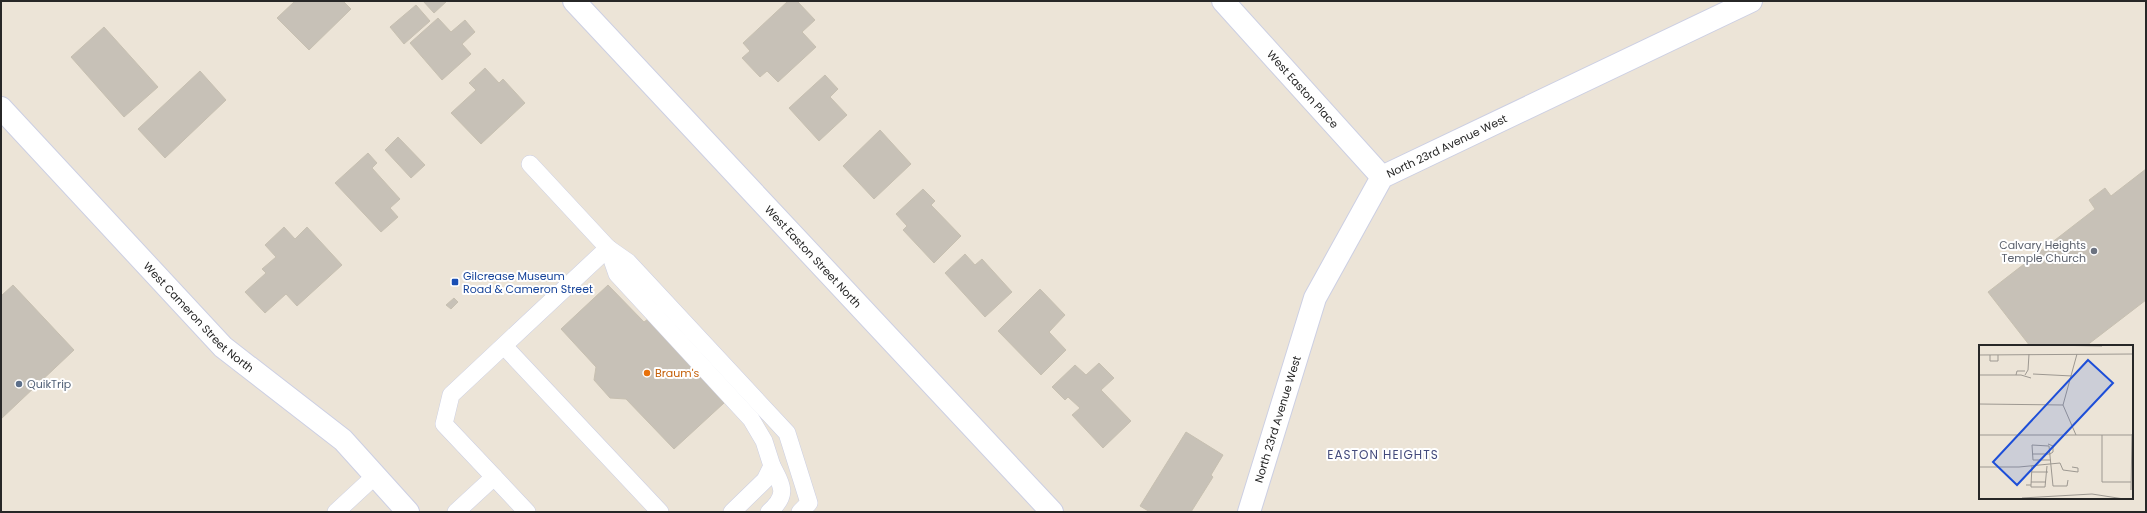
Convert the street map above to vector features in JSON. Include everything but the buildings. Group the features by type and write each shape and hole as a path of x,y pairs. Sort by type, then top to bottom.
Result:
{"street":[{"name":"West Easton Street North","path":"574,1 1052,512"},
{"name":"West Easton Place","path":"1223,1 1382,177"},
{"name":"North 23rd Avenue West","path":"1249,512 1315,298 1382,177 1751,1"},
{"name":"West Cameron Street North","path":"1,108 223,347 343,440 408,512"}],"lane":[{"path":"530,164 608,248 628,262 787,433 809,503 800,512"},
{"path":"527,512 444,424 451,394 608,248"},
{"path":"608,248 617,274 751,419 764,441 772,466 781,484 782,496 779,502 769,512"},
{"path":"504,346 660,512"},
{"path":"732,512 765,480 772,466"},
{"path":"336,512 376,476"},
{"path":"456,512 494,476"}],"place":[{"name":"Calvary Heights Temple Church","path":"2094,251"},
{"name":"Gilcrease Museum Road & Cameron Street","path":"455,282"},
{"name":"Braum's","path":"647,373"},
{"name":"QuikTrip","path":"19,384"}],"district":[{"name":"EASTON HEIGHTS","path":"1383,454"}]}
